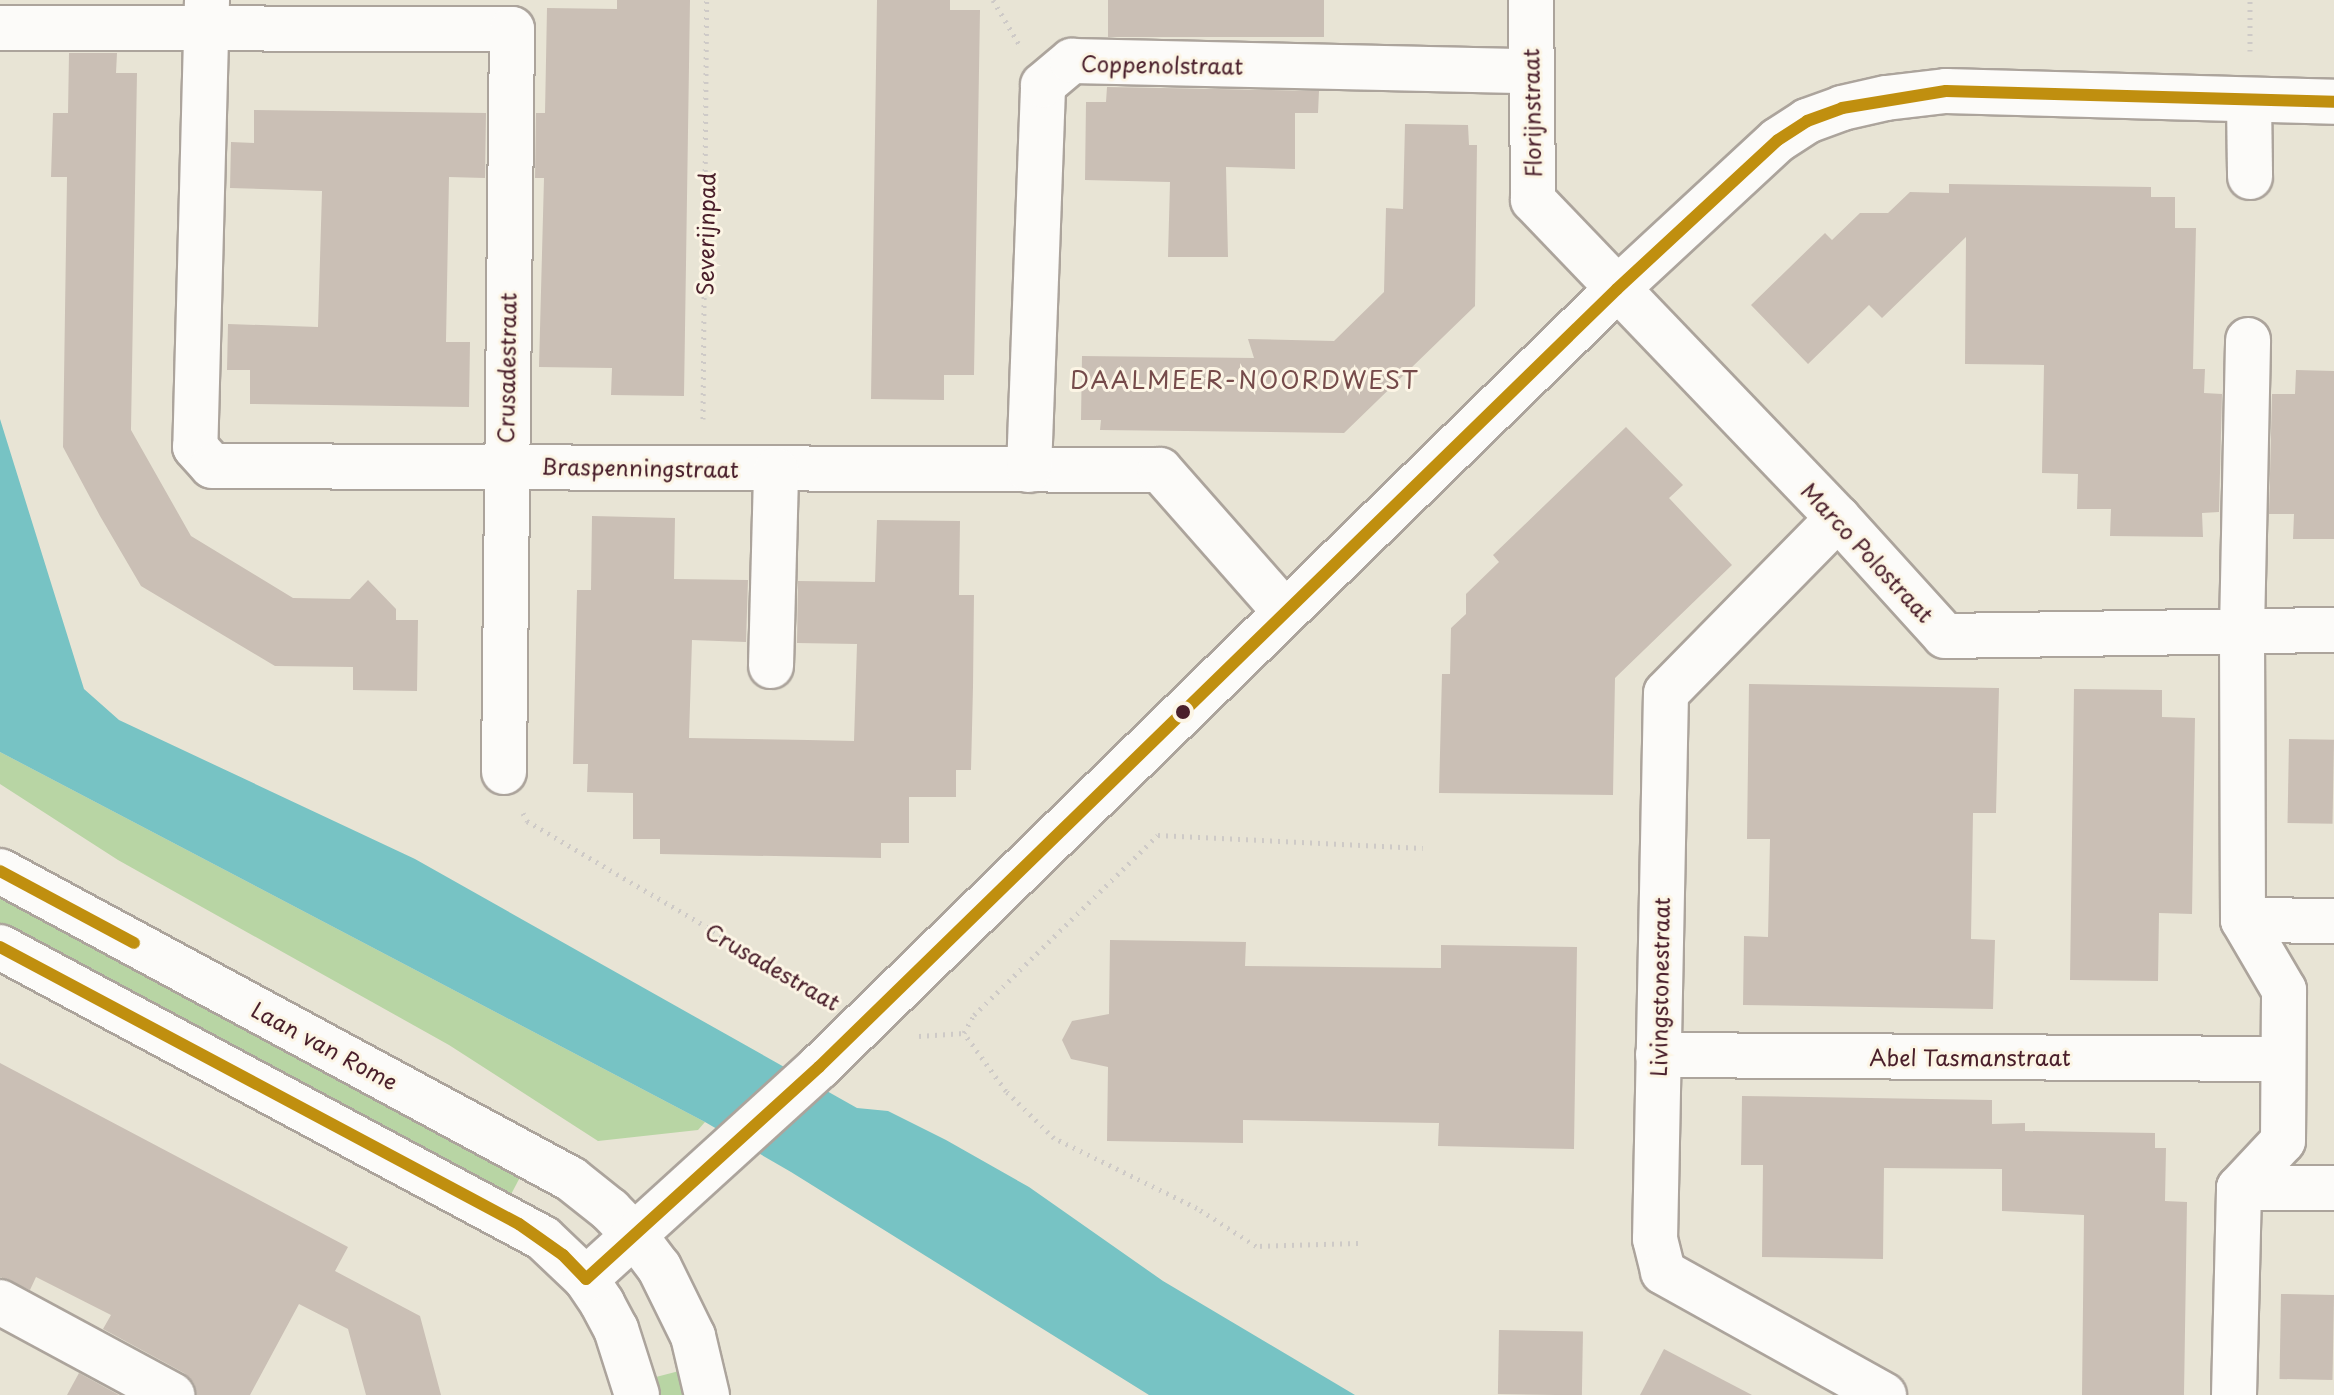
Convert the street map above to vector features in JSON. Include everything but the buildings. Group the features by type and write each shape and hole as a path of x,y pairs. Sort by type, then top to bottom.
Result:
{"street":[{"name":"Florijnstraat","path":"1531,0 1529,71 1533,200 1617,289"},
{"name":"Braspenningstraat","path":"207,14 195,447 212,466 1160,470 1285,612"},
{"name":"Crusadestraat","path":"0,28 207,14 512,29 504,772"},
{"name":"Coppenolstraat","path":"1029,470 1043,85 1072,61 1529,71"},
{"path":"586,1279 636,1237 819,1067 1617,289 1778,140 1807,121 1842,108 1886,98 1946,91 2334,102"},
{"path":"2249,101 2250,177"},
{"name":"Marco Polostraat","path":"1617,289 1838,518 1945,636 2334,630"},
{"path":"2234,1395 2239,1188 2283,1141 2284,990 2243,920 2242,630 2248,340"},
{"path":"771,666 776,470"},
{"name":"Livingstonestraat","path":"1838,518 1666,693 1655,1239 1663,1272 1884,1395"},
{"name":"Laan van Rome","path":"0,871 551,1165 610,1210 659,1267 683,1312 707,1395"},
{"path":"2243,920 2334,921"},
{"path":"0,947 543,1238 586,1279 616,1329 637,1395"},
{"name":"Abel Tasmanstraat","path":"1658,1055 2283,1059"},
{"path":"2239,1188 2334,1188"},
{"path":"0,1302 172,1395"}],"path":[{"name":"Severijnpad","path":"702,468 707,0"},
{"name":"Crusadestraat","path":"504,772 527,821 865,1020"},
{"path":"1358,1243 1256,1246 1197,1208 1054,1138 1006,1091 964,1033 974,1015 1158,835 1423,848"}],"green space":[{"path":"0,752 705,1122 698,1130 598,1141 449,1045 118,860 0,784"},
{"path":"0,888 525,1167 509,1198 0,928"},
{"path":"687,1369 694,1395 657,1395 652,1378"}],"water":[{"path":"0,419 84,689 119,720 415,859 857,1108 888,1111 946,1140 1029,1187 1163,1281 1355,1395 1149,1395 791,1172 705,1122 0,752"}],"transit line":[{"path":"0,947 519,1224 563,1255 586,1279 819,1067 1617,289 1778,140 1807,121 1842,108 1946,91 2334,102"},
{"path":"0,871 134,943"}],"district":[{"name":"DAALMEER-NOORDWEST","path":"1245,380"}]}
